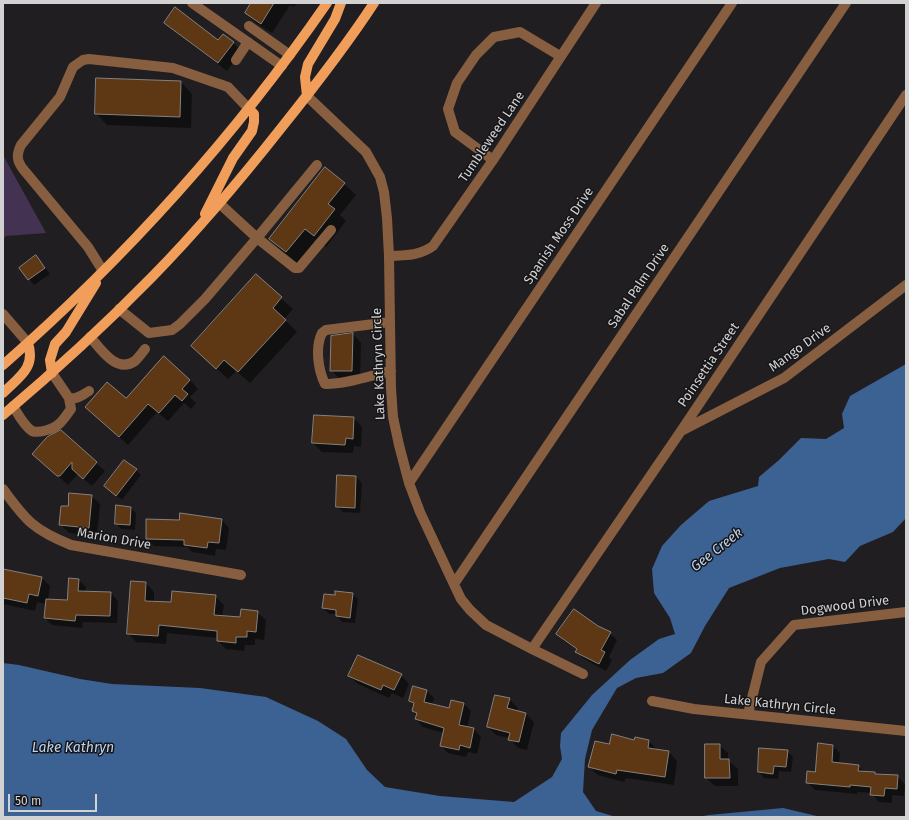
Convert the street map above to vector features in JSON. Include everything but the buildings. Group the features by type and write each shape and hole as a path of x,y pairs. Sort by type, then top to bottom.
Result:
{"main road":[{"path":"3,365 103,271 148,224 249,109 327,3"},
{"path":"307,96 305,77 308,64 335,19 341,3"},
{"path":"3,414 52,373 90,337 152,277 198,228 252,165 307,96 374,3"},
{"path":"198,228 233,158 252,131 254,114 249,109"},
{"path":"52,373 50,360 55,344 66,332 103,271"},
{"path":"3,393 22,375 28,365 31,353 28,343"}],"street":[{"path":"192,3 282,66"},
{"name":"Tumbleweed Lane","path":"389,256 417,254 433,246 596,3"},
{"name":"Spanish Moss Drive","path":"409,483 732,3"},
{"name":"Sabal Palm Drive","path":"454,584 846,3"},
{"path":"249,26 290,55"},
{"path":"492,160 455,132 448,109 457,83 476,54 494,37 520,32 560,56"},
{"path":"236,60 248,42"},
{"path":"103,271 88,246 19,164 18,158 18,152 21,146 60,97 73,67 78,63 89,59 173,68 228,87 249,109"},
{"name":"Poinsettia Street","path":"532,649 681,431 906,95"},
{"name":"Lake Kathryn Circle","path":"307,96 366,152 380,177 384,192 389,256 393,417 398,445 409,483 420,512 461,599 486,625 583,674"},
{"path":"119,309 149,333 172,330 205,299 317,165"},
{"path":"219,203 257,238 295,268 299,268 331,230"},
{"name":"Mango Drive","path":"681,431 784,378 906,285"},
{"path":"3,314 28,343"},
{"path":"390,322 326,330 322,333 318,345 319,363 322,378 325,384 348,382 358,378 391,371"},
{"path":"90,337 110,360 117,364 127,364 135,361 145,349"},
{"path":"13,406 27,426 33,431 39,432 61,423 71,409 69,398 52,373"},
{"path":"69,398 75,399 89,391"},
{"name":"Marion Drive","path":"3,489 19,512 31,524 49,536 71,545 241,575"},
{"name":"Dogwood Drive","path":"748,714 761,662 794,625 906,612"},
{"name":"Lake Kathryn Circle","path":"652,701 694,709 906,731"}],"shaded area":[{"path":"3,155 46,233 6,236 3,239"}],"water":[{"name":"Lake Kathryn","path":"906,364 906,518 893,532 860,546 845,562 829,559 780,568 729,588 705,626 691,653 663,673 636,678 617,688 592,730 585,759 583,792 596,811 616,817 3,817 3,663 112,684 200,688 266,697 318,721 346,739 367,770 385,787 440,796 514,802 552,777 562,759 560,746 561,733 592,695 630,660 659,639 675,634 670,618 654,593 652,569 662,546 681,525 709,501 758,486 759,477 801,438 826,439 844,428 842,414 850,396"},
{"path":"783,808 821,817 698,817 709,815"}],"water label":[{"name":"Gee Creek","path":"717,550"}]}
